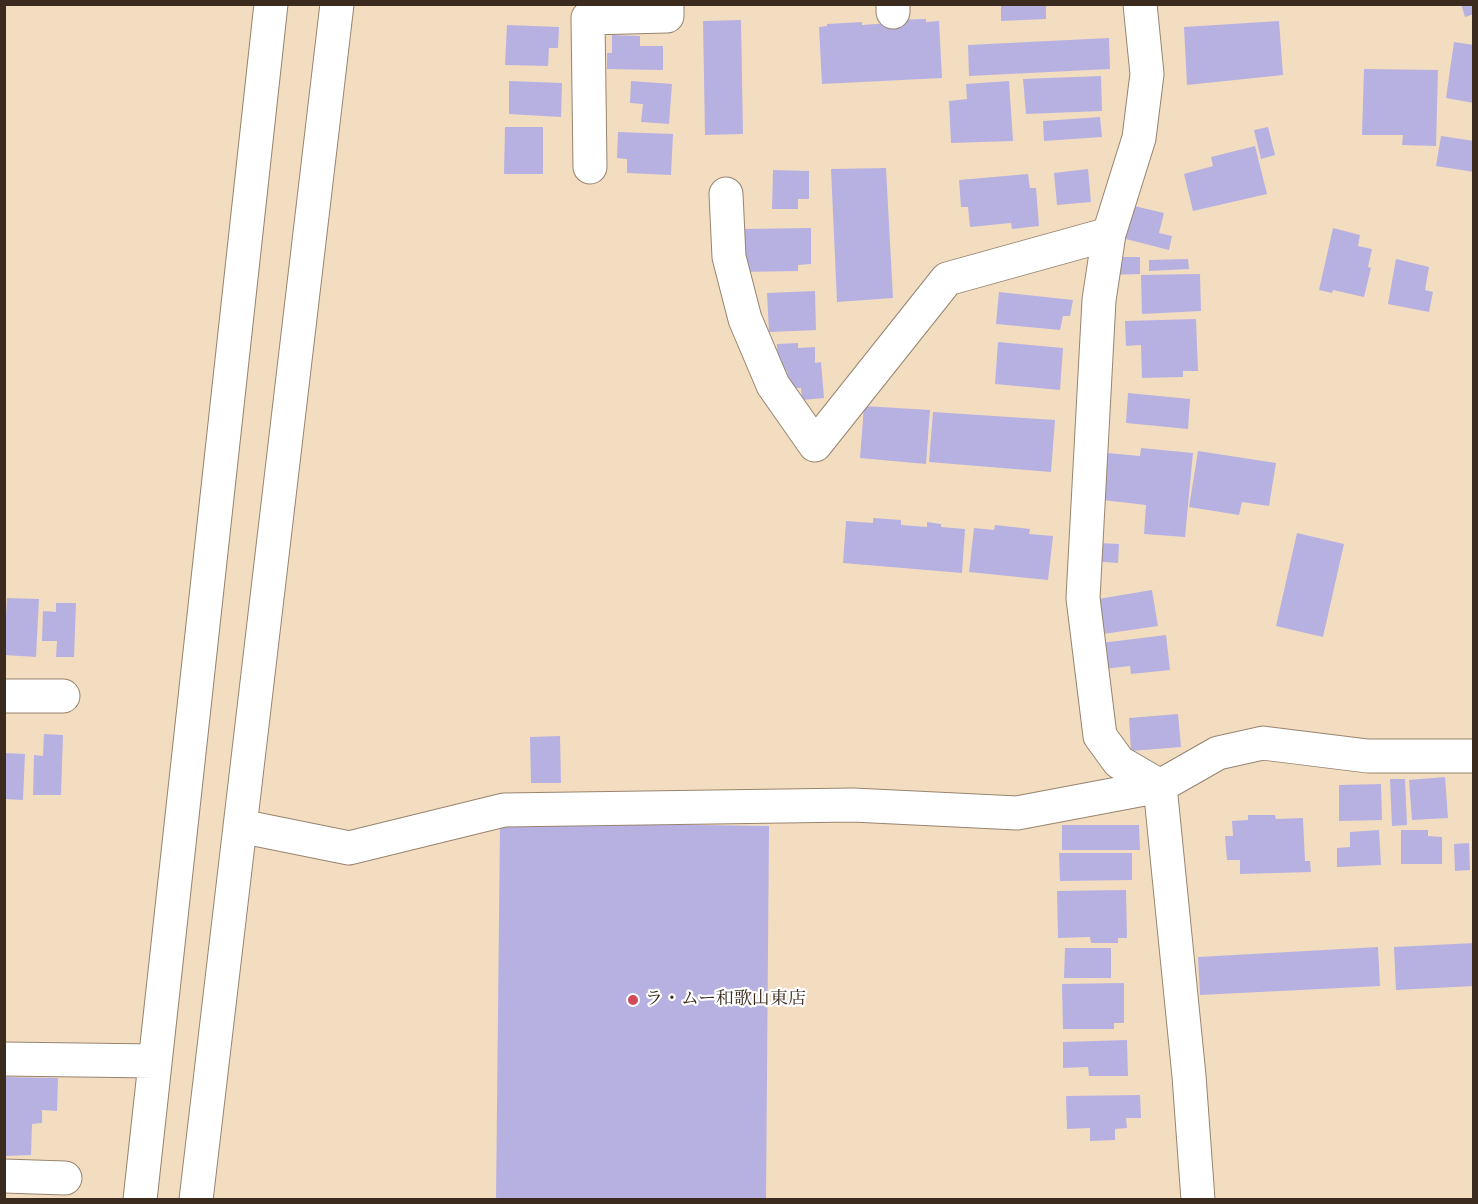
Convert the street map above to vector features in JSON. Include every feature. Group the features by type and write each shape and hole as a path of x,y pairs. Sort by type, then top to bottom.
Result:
{"street":[{"path":"140,1200 271,4"},
{"path":"196,1200 337,4"},
{"path":"590,167 588,18 667,16 667,4"},
{"path":"1140,4 1147,74 1139,138 1109,234 1099,300 1083,598 1100,736 1119,762 1160,786"},
{"path":"726,194 729,257 745,319 773,385 814,445 947,279 1109,234"},
{"path":"4,696 63,696"},
{"path":"240,826 349,848 504,810 853,805 1017,813 1160,786 1218,753 1263,743 1368,756 1473,756"},
{"path":"1160,786 1189,1076 1198,1200"},
{"path":"4,1059 155,1061"},
{"path":"4,1176 65,1178"}],"building":[{"path":"1001,4 1046,4 1046,19 1001,21"},
{"path":"1461,4 1474,4 1474,14 1465,17"},
{"path":"926,19 926,22 939,21 942,78 822,84 819,27 827,26 827,24 862,22 862,25 889,23 889,20"},
{"path":"741,20 743,134 705,135 703,21"},
{"path":"1279,21 1283,75 1187,85 1184,27"},
{"path":"507,25 559,27 558,48 549,48 548,66 505,65"},
{"path":"612,35 640,36 640,46 663,46 663,70 607,69 607,53 612,53"},
{"path":"1109,38 1110,69 969,76 968,45"},
{"path":"1454,42 1474,45 1474,103 1446,98"},
{"path":"1364,69 1438,70 1436,146 1402,145 1403,135 1362,135"},
{"path":"1101,76 1102,111 1026,114 1023,79"},
{"path":"509,81 562,83 561,117 509,114"},
{"path":"631,81 672,84 669,124 641,122 643,104 630,103"},
{"path":"1009,81 1013,141 951,143 949,101 967,99 966,84"},
{"path":"1100,117 1102,137 1044,141 1043,121"},
{"path":"505,127 543,127 543,174 504,174"},
{"path":"1268,127 1275,155 1261,159 1254,130"},
{"path":"618,132 673,134 671,175 627,173 627,159 617,158"},
{"path":"1441,136 1474,141 1474,172 1436,166"},
{"path":"1255,146 1267,194 1193,211 1184,174 1213,166 1211,157"},
{"path":"886,168 893,298 837,302 831,169"},
{"path":"1088,169 1091,202 1057,205 1054,173"},
{"path":"773,170 809,171 809,199 798,199 798,209 772,209"},
{"path":"1028,174 1030,188 1036,188 1039,226 1012,229 1011,223 970,227 968,207 961,207 959,180"},
{"path":"1130,205 1164,213 1159,233 1172,236 1169,250 1122,238"},
{"path":"811,228 811,264 798,265 798,271 740,272 739,229"},
{"path":"1333,228 1360,235 1358,246 1372,249 1368,267 1371,268 1364,297 1333,290 1332,293 1319,290"},
{"path":"1116,257 1140,257 1140,274 1111,275"},
{"path":"1188,259 1189,269 1149,271 1149,260"},
{"path":"1396,259 1429,267 1425,290 1433,292 1429,312 1388,304"},
{"path":"1200,274 1201,311 1142,314 1141,275"},
{"path":"815,291 816,330 769,332 767,293"},
{"path":"999,292 1073,300 1070,316 1063,316 1060,330 996,324"},
{"path":"1196,319 1198,371 1183,371 1183,377 1142,378 1141,345 1126,346 1125,321"},
{"path":"998,342 1063,348 1060,390 995,384"},
{"path":"798,343 798,348 815,347 815,363 821,362 824,398 802,400 801,388 789,388 787,371 778,371 777,344"},
{"path":"1128,393 1190,399 1188,429 1126,423"},
{"path":"864,406 930,410 926,464 860,458"},
{"path":"933,412 1055,420 1051,472 929,462"},
{"path":"1141,448 1193,453 1185,537 1144,534 1146,505 1103,500 1107,453 1140,456"},
{"path":"1198,451 1276,463 1269,506 1242,502 1239,515 1189,507"},
{"path":"873,518 901,520 901,525 927,527 927,522 941,524 941,527 965,529 962,573 843,563 846,521 873,523"},
{"path":"995,525 1030,529 1029,534 1053,536 1048,580 969,572 974,528 994,530"},
{"path":"1297,533 1344,544 1323,637 1276,626"},
{"path":"1099,543 1119,544 1118,563 1090,561"},
{"path":"1152,590 1158,626 1103,634 1098,599"},
{"path":"7,598 39,599 36,657 4,655"},
{"path":"56,603 76,603 74,657 56,657 57,641 42,641 43,611 56,612"},
{"path":"1166,635 1170,670 1131,674 1130,666 1104,669 1101,643"},
{"path":"1178,714 1181,747 1131,751 1129,718"},
{"path":"44,734 63,735 61,795 33,795 34,755 43,756"},
{"path":"560,736 561,783 531,783 530,737"},
{"path":"4,753 25,754 23,800 4,799"},
{"path":"1445,777 1448,818 1412,820 1409,780"},
{"path":"1390,779 1405,779 1407,825 1392,826"},
{"path":"1381,784 1382,820 1339,821 1339,785"},
{"path":"1248,815 1275,815 1276,819 1303,818 1305,861 1310,861 1311,872 1240,874 1240,860 1227,860 1225,836 1233,836 1232,821 1248,820"},
{"name":"ラ・ムー和歌山東店","path":"500,822 769,826 766,1200 496,1200"},
{"path":"1062,825 1139,825 1140,850 1062,850"},
{"path":"1379,830 1381,865 1337,867 1337,848 1350,847 1350,832"},
{"path":"1401,830 1428,830 1428,836 1442,837 1442,864 1401,864"},
{"path":"1469,843 1470,870 1455,871 1454,844"},
{"path":"1059,853 1132,853 1132,880 1060,881"},
{"path":"1126,890 1127,938 1118,938 1118,943 1091,943 1090,937 1058,938 1057,891"},
{"path":"1474,943 1474,986 1396,990 1394,947"},
{"path":"1378,947 1380,986 1200,995 1198,957"},
{"path":"1065,948 1111,948 1111,978 1064,978"},
{"path":"1124,983 1124,1023 1114,1023 1114,1029 1063,1029 1062,984"},
{"path":"1127,1040 1128,1076 1089,1076 1088,1067 1063,1068 1063,1042"},
{"path":"5,1077 58,1078 57,1111 42,1110 42,1123 32,1124 31,1155 5,1156"},
{"path":"1140,1095 1141,1118 1126,1118 1127,1128 1115,1129 1115,1140 1090,1141 1090,1128 1067,1129 1066,1096"}],"place":[{"name":"ラ・ムー和歌山東店","path":"633,1000"}]}
